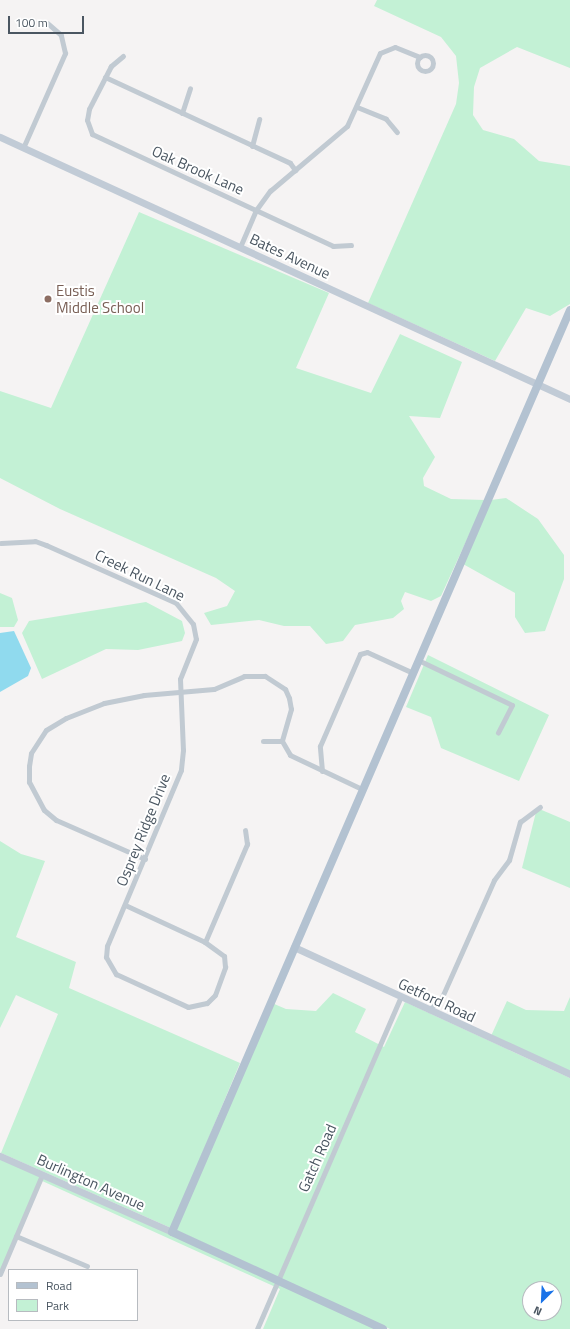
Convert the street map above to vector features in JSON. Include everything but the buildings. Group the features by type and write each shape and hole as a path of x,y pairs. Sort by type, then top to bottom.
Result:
{"main road":[{"path":"383,1329 172,1232 570,310"}],"street":[{"path":"23,148 66,53 61,35 46,23"},
{"path":"240,247 256,210 270,191 337,136 357,107 380,53 395,47 420,57"},
{"name":"Oak Brook Lane","path":"123,56 105,77 87,120 92,134 333,246 351,245"},
{"path":"105,77 290,163 295,170"},
{"path":"182,113 190,88"},
{"path":"357,107 386,119 397,132"},
{"path":"252,146 259,119"},
{"name":"Bates Avenue","path":"0,137 570,399"},
{"name":"Creek Run Lane","path":"1,543 22,541 46,545 176,603 187,612 196,639 182,672 179,692"},
{"path":"322,771 320,746 360,654 367,652 413,673"},
{"path":"418,660 512,705 498,733"},
{"path":"145,859 56,820 44,810 29,782 30,759 46,730 66,718 104,704 179,692 214,689 255,674 276,681 285,689 291,709 282,741 290,755 362,789"},
{"name":"Osprey Ridge Drive","path":"125,905 205,942 224,956 226,967 215,995 207,1003 188,1007 116,974 109,967 107,946 145,859 180,770 183,750 179,692"},
{"path":"263,741 282,741"},
{"path":"429,1010 442,997 494,880 509,860 520,822 540,807"},
{"path":"205,942 247,844 245,830"},
{"name":"Getford Road","path":"294,948 570,1074"},
{"name":"Gatch Road","path":"257,1329 401,996"},
{"name":"Burlington Avenue","path":"0,1156 172,1232"},
{"path":"0,1274 42,1175"},
{"path":"16,1236 87,1266"}],"green space":[{"path":"377,0 570,0 570,68 517,47 480,68 474,87 473,115 483,130 514,139 539,161 570,166 570,304 550,316 526,308 495,361 368,303 456,104 459,83 456,56 441,37 374,6"},
{"path":"139,212 329,293 296,368 371,393 400,334 462,362 440,418 409,416 435,457 423,478 424,486 451,499 485,500 441,596 431,601 405,592 401,601 404,609 393,618 355,625 343,641 326,644 310,626 284,626 259,620 211,625 204,613 227,606 235,591 216,578 60,509 0,478 0,391 51,408"},
{"path":"506,498 538,519 564,555 564,579 545,631 525,633 515,617 515,593 463,564 491,500"},
{"path":"0,593 12,598 18,620 14,627 0,627"},
{"path":"146,602 182,621 185,633 182,641 138,650 106,649 42,679 22,633 29,621"},
{"path":"428,655 549,715 519,781 441,748 431,717 406,707"},
{"path":"537,808 570,822 570,888 522,868"},
{"path":"0,841 21,854 45,861 16,937 76,962 69,988 240,1063 171,1228 1,1153 58,1014 16,995 0,1028"},
{"path":"333,993 366,1009 355,1032 384,1047 405,1002 570,1078 570,1329 390,1329 176,1230 272,1003 286,1009 316,1011"},
{"path":"570,997 570,1071 491,1036 507,1001 526,1010 564,1011"},
{"path":"0,1159 174,1236 376,1329 263,1329 280,1289 40,1180 0,1274"}],"water":[{"path":"14,631 31,668 28,676 0,692 0,633"}],"place":[{"name":"Eustis Middle School","path":"48,299"}]}
